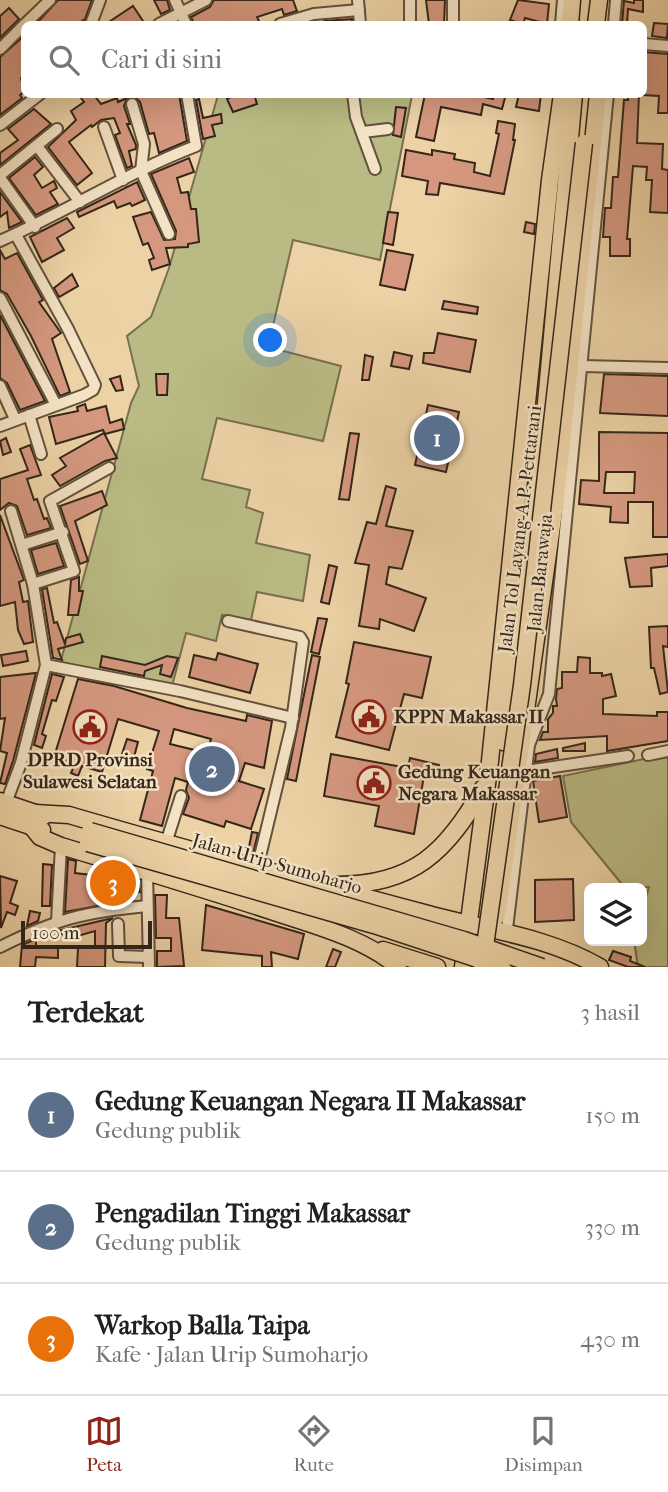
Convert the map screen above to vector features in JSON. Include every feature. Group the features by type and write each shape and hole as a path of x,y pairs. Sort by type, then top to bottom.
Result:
{"highway":[{"path":"570,21 572,0"},
{"path":"581,21 583,0"},
{"path":"599,21 601,0"},
{"path":"463,967 487,781 484,760 561,98"},
{"name":"Jalan Tol Layang A.P. Pettarani","path":"472,967 543,436 574,98"},
{"name":"Jalan Tol Layang A.P. Pettarani","path":"482,967 523,685 589,98"},
{"path":"489,967 503,931 514,806 559,477 598,98"},
{"path":"317,885 379,883 408,873 436,851 468,814 487,781"},
{"name":"Jalan Urip Sumoharjo","path":"2,807 33,820 374,925 500,967"},
{"path":"437,967 403,963 344,937 147,871 61,846 40,837 33,820 69,815 257,869 563,947 600,967"},
{"name":"Jalan Urip Sumoharjo","path":"89,837 464,940 542,967"},
{"path":"403,963 428,949 437,938 435,923 422,913"},
{"name":"Jalan Barawaja","path":"500,967 503,931"},
{"path":"530,967 532,960 541,952 563,947"}],"street":[{"path":"29,21 50,0"},
{"path":"92,21 100,0"},
{"path":"175,0 184,21"},
{"path":"164,21 205,0"},
{"path":"410,0 410,21"},
{"path":"453,0 453,21"},
{"path":"561,21 563,0"},
{"path":"614,21 616,0"},
{"path":"290,21 359,5"},
{"path":"0,49 21,29"},
{"path":"647,44 668,46"},
{"path":"0,125 35,98"},
{"path":"1,239 35,227 80,201 197,145 188,98"},
{"path":"353,98 354,109 375,169"},
{"path":"550,180 556,98"},
{"name":"Jalan Barawaja","path":"503,931 531,738 549,694 608,98"},
{"path":"132,104 144,144 141,171 169,234"},
{"path":"104,127 123,180"},
{"path":"35,227 0,177 57,129"},
{"path":"363,132 388,129"},
{"path":"37,146 80,201"},
{"path":"0,426 93,390 94,382 16,235"},
{"path":"0,298 56,405"},
{"path":"582,366 668,368"},
{"path":"0,386 15,419"},
{"path":"29,415 41,454"},
{"path":"33,583 75,571 50,500 109,468"},
{"path":"2,807 21,763 46,665 33,583 11,511"},
{"path":"22,545 62,532"},
{"path":"228,621 303,639 302,667 295,689 293,718 257,869"},
{"path":"46,665 180,691 293,718"},
{"path":"648,755 668,751"},
{"path":"526,771 628,756"},
{"path":"166,843 181,796"},
{"path":"57,921 61,846"},
{"path":"118,923 119,956 149,962 147,871"},
{"path":"0,947 57,921 83,913 147,905"}],"green space":[{"path":"217,98 411,98 380,260 293,240 268,347 341,366 323,441 217,418 202,479 250,490 246,507 263,513 256,543 310,555 303,601 257,592 251,620 222,615 216,641 186,633 172,686 60,664 131,403 139,386 127,336 151,317 169,268"},
{"path":"668,754 668,967 638,967 635,946 647,946 649,887 647,883 621,883 571,822 563,776"}],"building":[{"path":"58,0 92,0 82,21 39,21"},
{"path":"154,0 167,0 170,10 161,14"},
{"path":"214,0 293,0 297,11 284,15 282,9 257,17 259,21 193,21 191,17 210,7"},
{"path":"426,0 445,0 444,21 429,21"},
{"path":"518,0 549,4 547,21 525,18 524,21 510,20"},
{"path":"634,0 643,0 643,12 628,9 627,21 622,21 624,1 634,3"},
{"path":"133,6 143,21 110,21"},
{"path":"9,8 19,19 0,38 0,16"},
{"path":"654,23 668,24 667,38 652,36"},
{"path":"21,39 22,98 0,115 0,57"},
{"path":"647,52 668,54 668,113 658,113 659,96 647,95"},
{"path":"81,98 96,98 101,104 117,98 118,102 127,98 124,106 130,124 127,124 136,149 129,151 132,166 127,168 115,135 120,133 114,118 101,120 92,127 91,125 69,142 92,173 77,185 48,147 76,120 71,111 84,102"},
{"path":"136,98 180,98 187,141 159,153 154,133 149,134 140,102"},
{"path":"255,98 257,104 233,112 227,99"},
{"path":"424,98 505,98 502,109 483,104 481,115 441,107 434,141 416,137"},
{"path":"518,98 541,98 539,111 516,107"},
{"path":"639,98 637,143 663,144 662,169 668,170 668,213 650,212 652,180 646,180 647,167 633,166 627,239 630,239 630,256 610,256 610,237 603,237 605,208 611,208 613,177 618,177 624,100"},
{"path":"199,99 203,118 221,114 222,123 212,125 215,136 203,139 196,100"},
{"path":"396,107 406,108 401,137 393,135"},
{"path":"34,109 51,124 0,165 0,153 18,140 8,129"},
{"path":"498,121 515,124 515,140 504,194 440,183 438,195 426,194 428,181 402,176 406,150 432,155 432,150 455,154 454,159 475,163 474,172 490,176 499,134 496,133"},
{"path":"35,157 43,167 34,175 42,188 54,181 57,188 50,192 58,204 36,215 9,178"},
{"path":"189,158 194,172 177,178 181,193 188,192 191,209 196,209 199,242 188,244 188,247 166,248 170,264 152,270 149,260 154,258 148,243 143,245 133,217 151,212 164,240 175,239 176,231 151,174"},
{"path":"137,182 145,200 132,206 130,203 117,208 114,201 79,217 77,212"},
{"path":"0,192 22,222 9,228 7,212 0,217"},
{"path":"388,212 398,213 393,245 383,243"},
{"path":"67,218 74,228 57,238 64,250 42,262 30,237"},
{"path":"526,222 535,224 534,234 524,232"},
{"path":"0,250 5,259 17,253 43,300 39,302 61,333 52,339 70,392 60,396 31,336 7,294 0,290"},
{"path":"387,250 413,255 405,290 380,285"},
{"path":"72,274 78,286 59,297 54,288"},
{"path":"444,301 478,307 477,314 442,309"},
{"path":"0,315 45,401 20,410 7,383 0,378"},
{"path":"438,333 476,340 470,372 423,363 424,353 434,353"},
{"path":"394,352 412,356 409,369 391,366"},
{"path":"365,355 373,357 369,380 362,380"},
{"path":"156,374 168,374 167,395 157,395"},
{"path":"604,374 668,376 668,416 600,413"},
{"path":"120,376 123,390 116,391 110,379"},
{"path":"85,404 87,411 106,406 110,423 122,419 124,429 105,434 103,430 56,444 49,417 78,411 77,407"},
{"path":"428,405 459,412 446,472 415,465"},
{"path":"599,432 668,433 668,537 653,537 653,502 628,502 628,523 610,522 611,507 579,504 581,480 599,481","holes":["606,472 635,472 634,493 604,493"]},
{"path":"104,433 117,458 105,461 60,486 52,475 66,466 60,458"},
{"path":"350,433 359,434 349,500 339,499"},
{"path":"6,438 11,452 3,455 0,441"},
{"path":"30,445 41,475 27,479 34,500 37,499 44,519 47,518 51,528 27,535 17,506 9,503 0,510 0,479 28,470 20,449"},
{"path":"386,486 396,489 386,526 413,531 402,569 389,567 386,584 426,598 414,631 380,619 379,629 359,626 369,565 355,563 367,522 376,524"},
{"path":"102,491 107,505 75,521 88,561 80,564 60,506"},
{"path":"0,515 24,580 19,582 23,602 28,601 33,642 24,644 18,630 15,602 0,606"},
{"path":"56,543 64,566 38,574 31,550"},
{"path":"668,554 668,566 651,568 652,586 630,587 625,558"},
{"path":"329,565 337,567 329,604 321,602"},
{"path":"79,577 79,591 83,591 78,615 68,615 71,580"},
{"path":"47,588 54,623 57,622 65,644 66,638 80,634 83,642 58,649 62,660 53,658 42,589"},
{"path":"318,618 327,619 319,654 311,652"},
{"path":"668,626 668,647 663,646 668,692 660,694 654,668 651,668 649,627"},
{"path":"354,642 431,657 422,698 404,694 389,750 336,737 349,684 346,683"},
{"path":"26,651 28,661 3,666 1,655"},
{"path":"218,653 258,664 250,693 189,677 194,655 216,660"},
{"path":"312,655 320,657 296,781 287,779"},
{"path":"102,656 145,665 167,656 178,658 171,677 160,674 162,665 145,671 144,676 100,667"},
{"path":"578,657 590,658 590,673 602,673 602,676 611,674 616,696 603,699 603,714 657,716 657,712 668,712 668,741 607,751 607,736 540,740 543,732 548,732 548,719 553,713 553,706 557,706 557,689 562,688 562,672 577,672"},
{"path":"36,673 13,761 5,784 0,783 7,753 0,751 5,718 0,719 0,677"},
{"path":"52,674 64,677 56,701 52,700 42,734 46,736 42,748 34,745"},
{"path":"78,679 246,721 247,715 272,721 264,768 245,763 239,781 264,789 251,829 226,821 224,827 183,814 189,798 186,790 188,782 175,778 162,826 140,820 153,771 147,769 159,731 118,719 102,772 82,766 78,776 71,773 75,764 54,757","holes":["174,729 211,739 207,753 170,744"]},
{"path":"127,739 138,742 134,757 122,754"},
{"path":"585,743 585,751 563,751 563,748"},
{"path":"557,749 558,758 535,762 536,754"},
{"name":"Gedung Keuangan Negara Makassar","path":"331,754 408,768 410,758 439,765 437,773 425,770 414,834 375,826 379,806 324,796"},
{"path":"560,776 567,817 539,822 533,781"},
{"path":"252,832 258,833 253,854 248,852"},
{"path":"68,859 76,861 75,873 101,876 103,870 126,877 124,886 139,885 140,892 130,893 130,900 65,912","holes":["91,880 105,884 102,896 90,895"]},
{"path":"43,864 52,865 50,906 42,906"},
{"path":"0,876 17,881 10,903 18,906 15,915 7,912 1,928"},
{"path":"573,879 574,920 535,922 535,880"},
{"path":"155,895 167,895 166,918 179,918 184,966 157,967 157,951 171,951 171,938 156,938"},
{"path":"206,905 304,934 298,959 271,952 272,967 262,967 262,956 202,950"},
{"path":"30,911 40,913 38,921 27,926"},
{"path":"113,918 106,923 105,967 77,967 78,948 95,948 95,931 74,937 53,932"},
{"path":"36,941 36,946 58,947 58,958 36,957 35,967 20,967 22,945"},
{"path":"333,949 341,952 335,967 326,967"},
{"path":"613,951 631,957 630,961 645,967 628,967 609,960"}],"place":[{"name":"Gedung Keuangan Negara II Makassar","path":"437,438"},
{"name":"KPPN Makassar II","path":"369,717"},
{"name":"DPRD Provinsi Sulawesi Selatan","path":"90,727"},
{"name":"Pengadilan Tinggi Makassar","path":"212,769"},
{"name":"Gedung Keuangan Negara Makassar","path":"374,783"},
{"name":"Warkop Balla Taipa","path":"113,883"}]}
